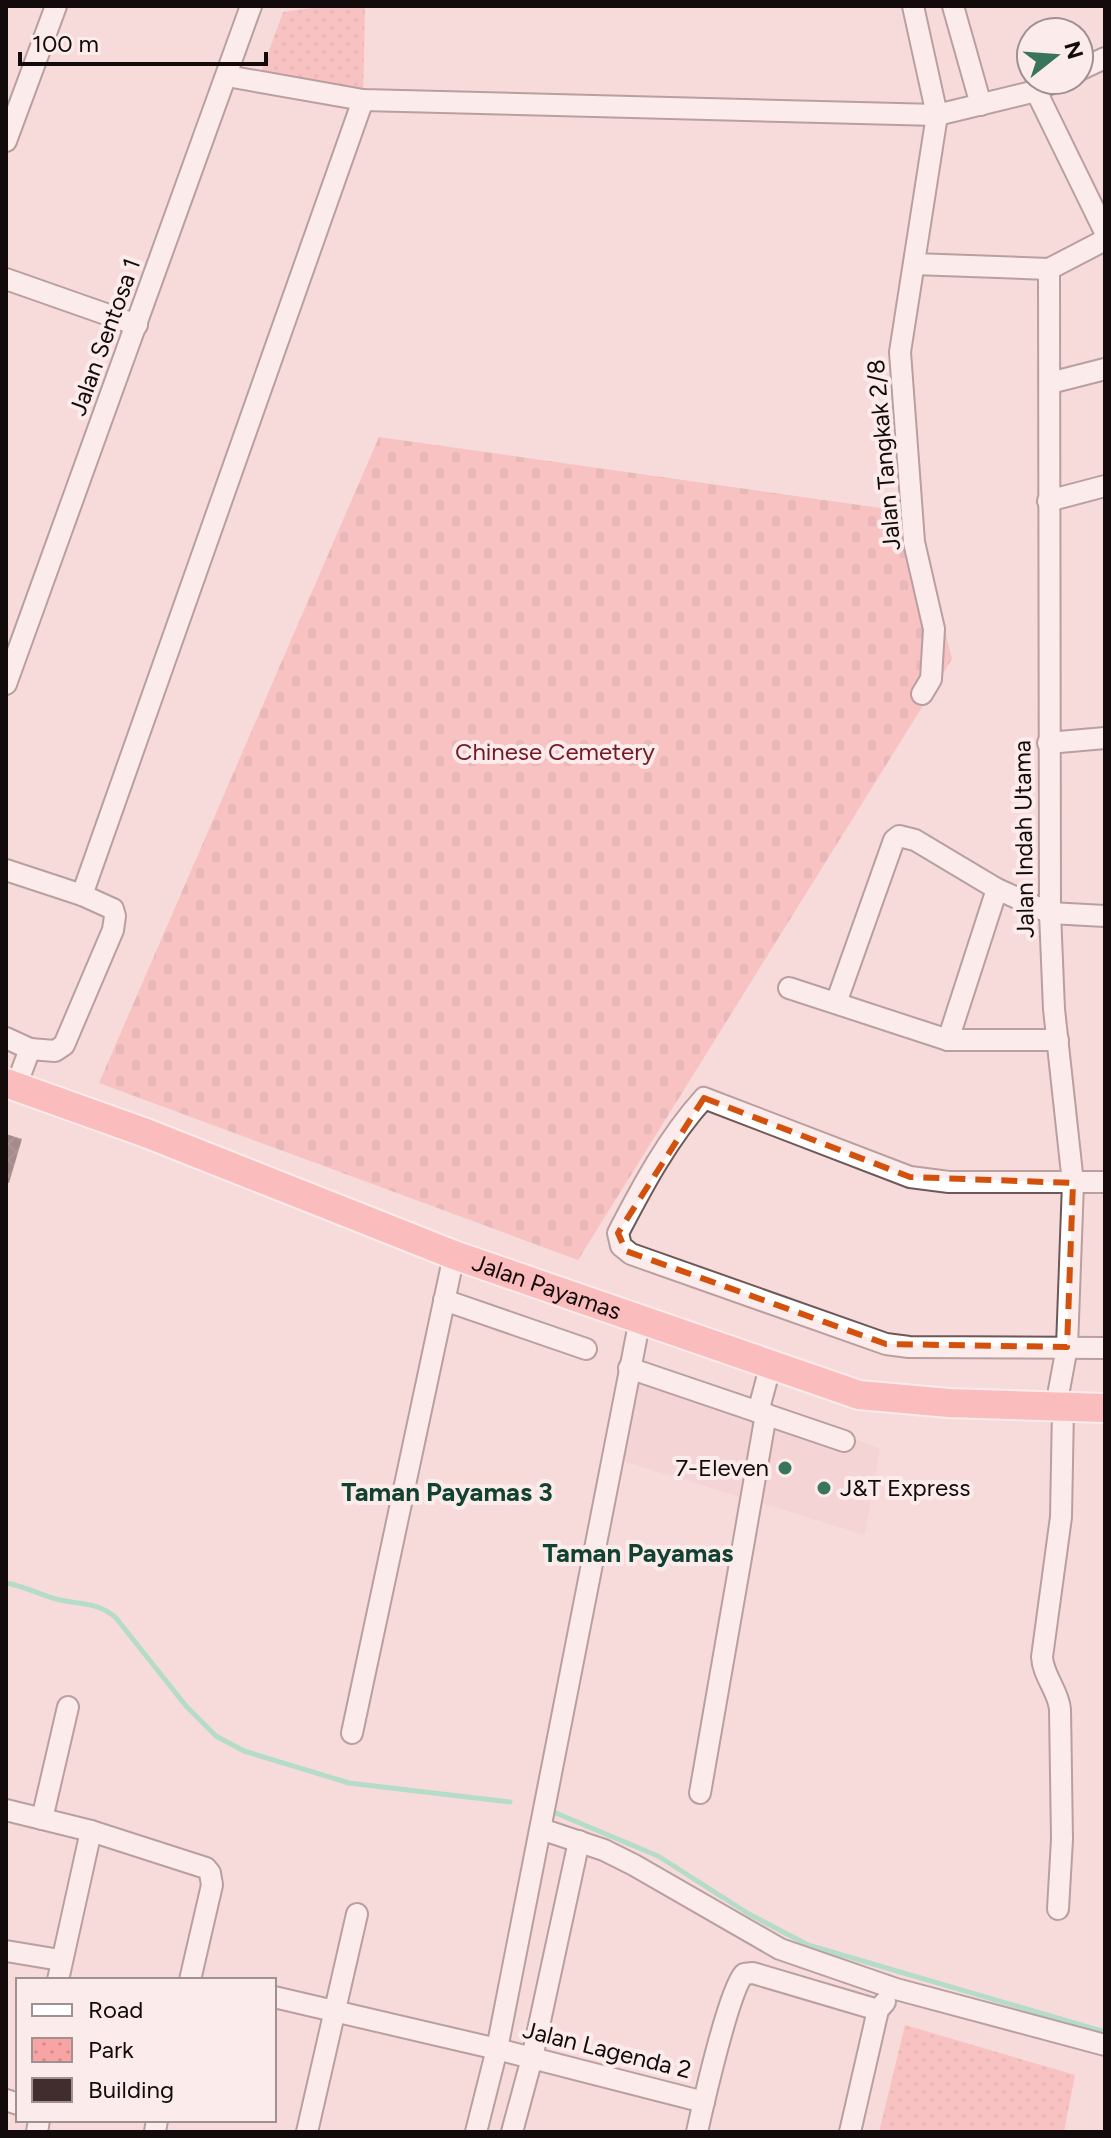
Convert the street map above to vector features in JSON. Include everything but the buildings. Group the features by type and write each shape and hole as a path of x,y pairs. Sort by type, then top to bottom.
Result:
{"highway":[{"name":"Jalan Payamas","path":"11,1084 146,1133 454,1255 859,1395 1105,1408"}],"street":[{"path":"6,141 56,6"},
{"name":"Jalan Sentosa 1","path":"6,684 251,6"},
{"path":"913,6 937,115"},
{"path":"953,6 981,105"},
{"path":"227,76 363,100 937,115 1016,96"},
{"path":"1038,96 1105,232"},
{"path":"82,895 363,100"},
{"name":"Jalan Tangkak 2/8","path":"922,694 931,679 934,629 912,519 900,352 937,115"},
{"path":"914,264 1049,269 1105,240"},
{"name":"Jalan Indah Utama","path":"1049,269 1050,913 1052,983 1073,1183 1067,1347 1059,1407 1061,1517 1042,1657 1060,1709 1062,1839 1058,1909"},
{"path":"6,279 137,325"},
{"path":"1050,383 1105,369"},
{"path":"1048,501 1105,486"},
{"path":"1048,743 1105,738"},
{"path":"836,1003 896,837 906,836 997,889 1050,913 1105,916"},
{"path":"6,870 82,895 113,909 115,916 113,930 64,1045 55,1051 30,1049 6,1038"},
{"path":"948,1040 997,889"},
{"path":"789,988 948,1040 1058,1040"},
{"path":"11,1084 30,1049"},
{"path":"1105,1182 949,1182 910,1177 704,1098 684,1120 652,1168 618,1233 621,1246 631,1254 886,1344 909,1347 1105,1348"},
{"path":"352,1733 454,1255"},
{"path":"444,1300 586,1349"},
{"path":"476,2132 497,2049 640,1319"},
{"path":"700,1793 771,1364"},
{"path":"629,1368 844,1441"},
{"path":"42,1819 68,1707"},
{"path":"6,1810 91,1831 200,1865 210,1873 212,1885 192,1978"},
{"path":"541,1829 579,1841 634,1865 780,1949 896,1989 1105,2045"},
{"path":"6,1951 59,1970 91,1831"},
{"path":"512,2132 532,2058 579,1841"},
{"path":"307,2132 357,1914"},
{"path":"761,1975 780,1949"},
{"path":"697,2132 738,1982 749,1973 878,2010"},
{"path":"850,2132 878,2010 896,1989"},
{"name":"Jalan Lagenda 2","path":"276,1997 704,2102"}],"highlighted area":[{"path":"704,1098 910,1177 1073,1183 1067,1347 886,1344 626,1251 618,1233"}],"shaded area":[{"path":"637,1363 880,1448 865,1535 616,1459"}],"green space":[{"path":"325,6 365,6 363,100 258,81 283,12"},
{"name":"Chinese Cemetery","path":"379,437 916,513 952,659 578,1260 99,1083"},
{"path":"905,2025 1075,2075 1064,2132 879,2132"}],"waterway":[{"path":"6,1583 56,1599 95,1606 109,1613 186,1706 216,1736 244,1751 349,1783 510,1802"},
{"path":"551,1811 658,1856 749,1914 808,1945 1105,2032"}],"place":[{"name":"7-Eleven","path":"785,1468"},
{"name":"J&T Express","path":"824,1488"}],"district":[{"name":"Taman Payamas 3","path":"447,1492"},
{"name":"Taman Payamas","path":"638,1553"}]}
